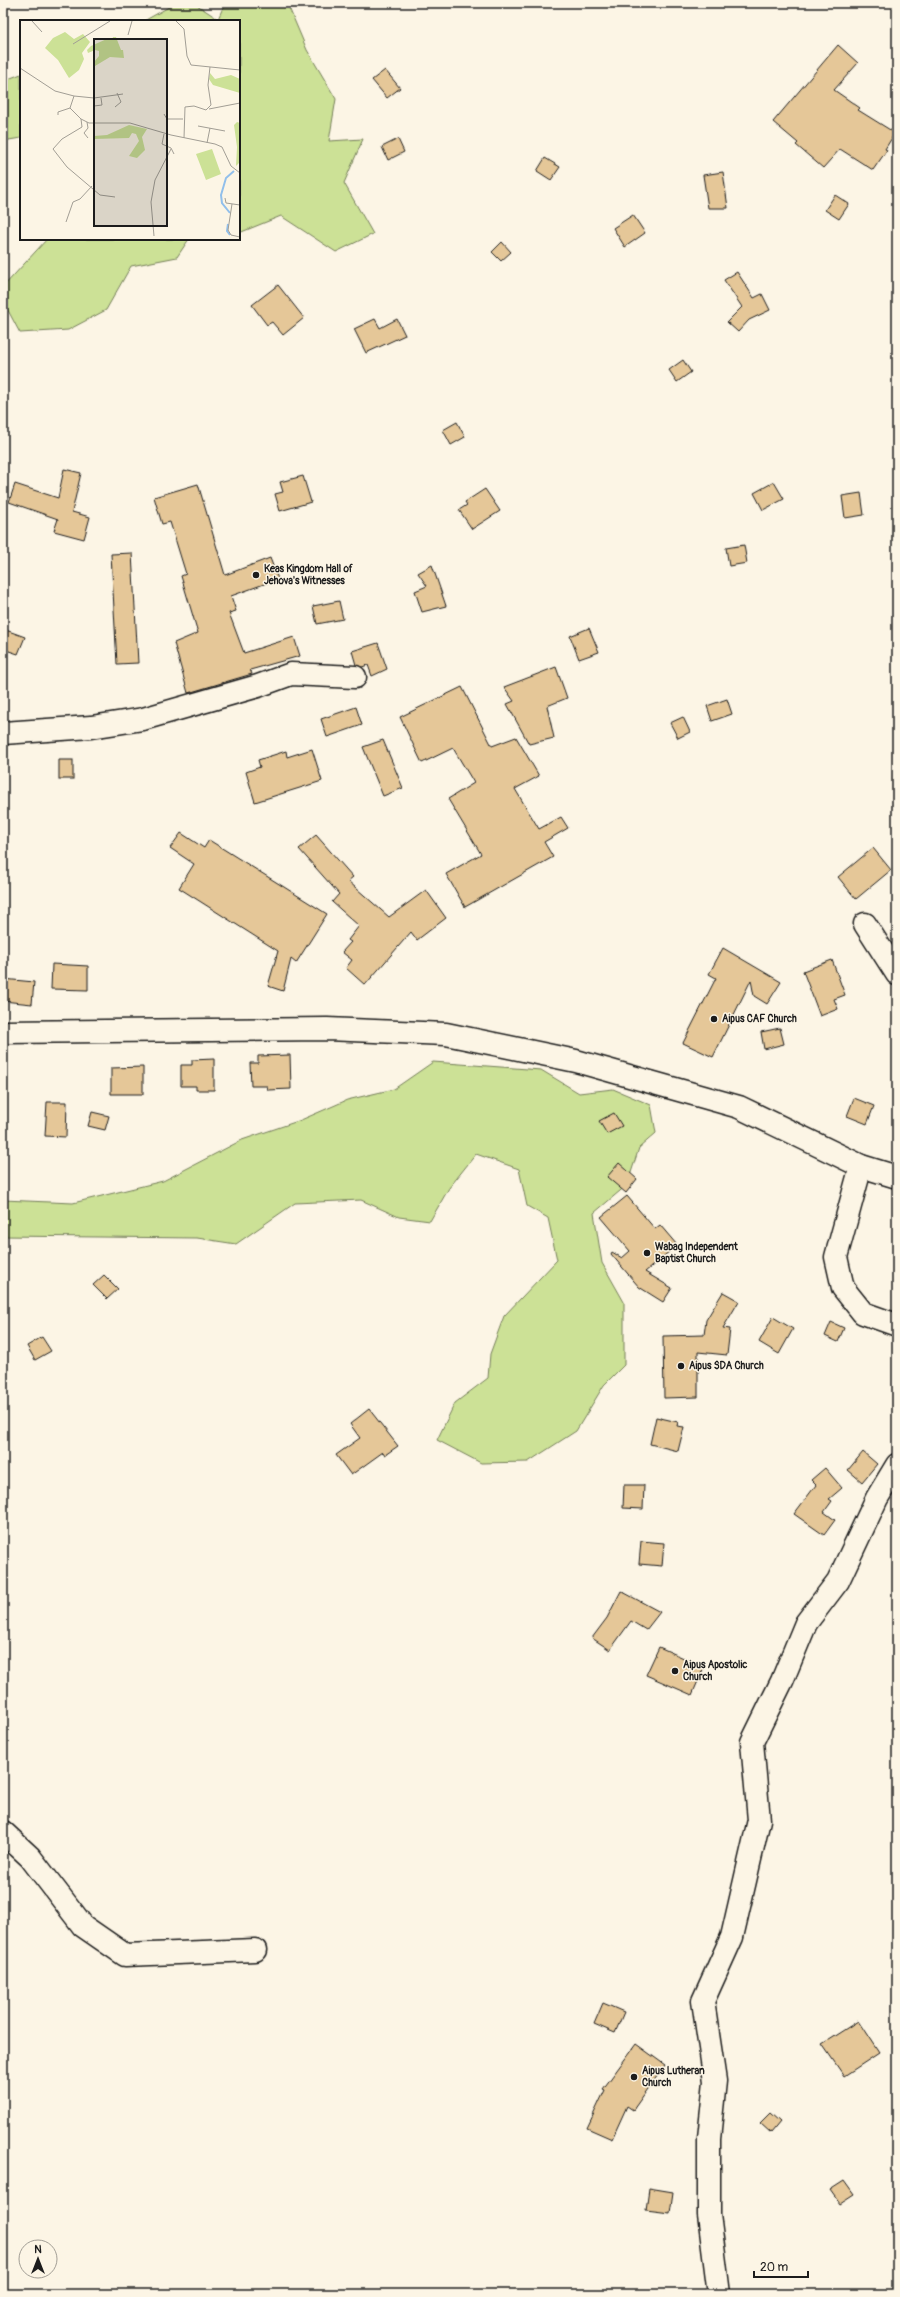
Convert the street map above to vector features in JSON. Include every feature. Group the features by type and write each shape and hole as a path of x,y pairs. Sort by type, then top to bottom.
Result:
{"street":[{"path":"3,733 91,727 143,719 258,686 291,674 355,677"},
{"path":"865,924 897,974"},
{"path":"3,1032 327,1029 446,1034 576,1061 739,1107 861,1166 897,1176"},
{"path":"861,1166 836,1257 843,1288 863,1313 897,1325"},
{"path":"719,2294 709,2215 709,2138 715,2081 703,2002 732,1937 759,1820 752,1742 782,1681 806,1623 838,1581 877,1498 897,1465"},
{"path":"3,1832 30,1857 83,1926 125,1955 255,1950"}],"green space":[{"path":"176,3 194,3 218,19 225,3 287,3 307,50 336,99 329,141 363,139 344,183 373,234 336,252 281,216 240,233 240,20 146,20"},
{"path":"20,74 20,138 3,141 3,81"},
{"path":"46,240 188,240 177,257 131,266 106,310 68,330 20,333 3,301 3,287"},
{"path":"433,1062 541,1070 579,1093 613,1089 651,1105 656,1133 639,1148 627,1185 594,1213 602,1263 624,1302 624,1365 604,1385 576,1431 528,1462 481,1463 437,1440 455,1403 488,1378 490,1354 504,1316 557,1260 548,1218 527,1206 519,1169 476,1154 449,1188 430,1221 399,1217 361,1200 295,1203 236,1244 197,1238 3,1236 3,1200 73,1203 163,1181 242,1140 301,1120 347,1100 394,1089"}],"building":[{"path":"838,45 858,63 834,90 860,108 858,110 895,133 885,149 887,150 873,170 840,149 823,168 796,145 798,143 773,122"},
{"path":"385,70 400,88 387,98 372,80"},
{"path":"398,139 404,152 388,160 382,147"},
{"path":"545,158 560,167 551,180 537,171"},
{"path":"723,172 728,208 708,208 703,175"},
{"path":"835,195 849,204 839,219 825,210"},
{"path":"633,215 645,233 625,247 613,228"},
{"path":"502,242 511,252 501,261 492,252"},
{"path":"737,272 754,298 762,294 770,310 749,320 738,332 727,322 742,307 724,280"},
{"path":"278,285 304,318 283,335 272,322 267,325 252,305"},
{"path":"375,319 380,328 397,319 405,335 366,353 354,329"},
{"path":"683,360 691,372 677,382 669,370"},
{"path":"457,422 465,437 451,445 443,430"},
{"path":"64,469 81,473 72,512 90,517 84,539 54,531 58,519 9,502 15,484 58,498"},
{"path":"303,476 311,502 280,511 275,494 283,492 280,482"},
{"path":"774,482 784,499 763,510 754,493"},
{"path":"198,484 225,575 270,558 278,579 231,596 236,611 229,613 244,653 294,637 300,656 250,670 252,674 188,693 174,643 198,633 181,576 186,574 170,522 162,524 154,497"},
{"path":"485,489 500,511 472,529 459,510 467,505 465,502"},
{"path":"861,493 864,515 845,518 842,496"},
{"path":"744,545 747,563 729,566 726,548"},
{"path":"132,553 138,663 117,664 111,554"},
{"path":"432,565 446,606 422,612 415,591 427,586 418,573"},
{"path":"339,601 343,619 317,624 313,606"},
{"path":"589,628 599,652 579,659 570,636"},
{"path":"3,629 25,637 18,654 3,649"},
{"path":"378,643 387,669 372,676 368,665 362,667 356,665 352,651"},
{"path":"556,667 567,698 547,706 554,738 529,744 507,704 514,701 504,687"},
{"path":"462,687 492,746 516,737 539,776 515,789 539,829 561,817 568,828 544,842 553,857 465,907 446,874 481,854 448,799 474,783 453,748 422,763 400,717"},
{"path":"727,699 732,714 712,721 707,706"},
{"path":"356,707 362,725 327,737 321,719"},
{"path":"683,717 690,732 678,738 670,723"},
{"path":"383,740 403,788 383,796 363,747"},
{"path":"312,749 322,781 255,802 246,772 260,767 258,760 286,751 287,757"},
{"path":"59,760 73,760 73,779 59,779"},
{"path":"181,833 204,848 209,840 327,914 296,963 291,959 283,991 268,986 278,951 179,888 194,864 170,848"},
{"path":"316,835 353,877 348,881 389,917 426,890 446,918 417,940 411,932 365,985 346,968 352,960 342,952 351,942 348,940 359,926 332,902 339,894 299,849"},
{"path":"873,848 891,870 856,899 838,877"},
{"path":"723,948 781,982 767,1004 754,996 751,980 713,1057 683,1043 716,978 709,974"},
{"path":"832,960 845,995 834,999 838,1009 820,1016 803,971"},
{"path":"52,964 88,966 88,990 51,989"},
{"path":"3,979 34,982 32,1004 3,1001"},
{"path":"780,1028 784,1044 764,1049 761,1032"},
{"path":"290,1055 291,1089 268,1090 267,1086 251,1086 250,1063 258,1063 258,1056"},
{"path":"214,1059 214,1090 196,1090 196,1086 181,1086 181,1065 192,1065 192,1060"},
{"path":"143,1067 143,1094 111,1094 111,1068"},
{"path":"854,1098 874,1106 867,1124 847,1116"},
{"path":"47,1102 67,1102 66,1137 45,1136"},
{"path":"92,1112 109,1116 105,1130 88,1126"},
{"path":"614,1113 622,1126 607,1134 599,1121"},
{"path":"619,1163 637,1179 626,1193 607,1177"},
{"path":"627,1196 655,1229 660,1225 677,1245 645,1272 672,1288 663,1302 639,1287 611,1254 612,1252 622,1258 630,1251 601,1217"},
{"path":"104,1275 118,1289 107,1299 93,1285"},
{"path":"723,1292 739,1301 723,1328 730,1329 727,1355 698,1352 698,1397 664,1398 663,1336 704,1335 706,1320"},
{"path":"773,1317 793,1329 779,1354 759,1342"},
{"path":"831,1322 844,1328 838,1342 825,1336"},
{"path":"42,1337 51,1351 35,1360 27,1346"},
{"path":"369,1409 398,1446 385,1455 383,1452 351,1475 336,1455 360,1438 350,1424"},
{"path":"656,1417 678,1422 677,1426 684,1427 678,1451 650,1444"},
{"path":"863,1452 877,1464 862,1482 848,1470"},
{"path":"825,1468 842,1488 829,1499 832,1501 824,1512 835,1520 824,1535 794,1514 816,1485 811,1480"},
{"path":"624,1485 644,1485 643,1509 623,1508"},
{"path":"641,1541 664,1543 662,1566 639,1564"},
{"path":"621,1591 660,1612 646,1630 631,1621 610,1650 592,1638 607,1618"},
{"name":"Aipus Apostolic Church","path":"659,1647 704,1667 692,1695 646,1675"},
{"path":"603,2003 624,2012 615,2033 594,2024"},
{"path":"858,2021 879,2053 844,2076 822,2044"},
{"name":"Aipus Lutheran Church","path":"636,2044 665,2065 633,2110 627,2106 612,2139 587,2128 605,2090 603,2089"},
{"path":"770,2113 780,2122 771,2133 760,2123"},
{"path":"844,2181 854,2195 840,2204 830,2190"},
{"path":"649,2188 673,2192 670,2213 646,2210"}],"place":[{"name":"Keas Kingdom Hall of Jehova's Witnesses","path":"256,575"},
{"name":"Aipus CAF Church","path":"714,1019"},
{"name":"Wabag Independent Baptist Church","path":"647,1253"},
{"name":"Aipus SDA Church","path":"681,1366"},
{"name":"Aipus Apostolic Church","path":"675,1671"},
{"name":"Aipus Lutheran Church","path":"634,2077"}]}
